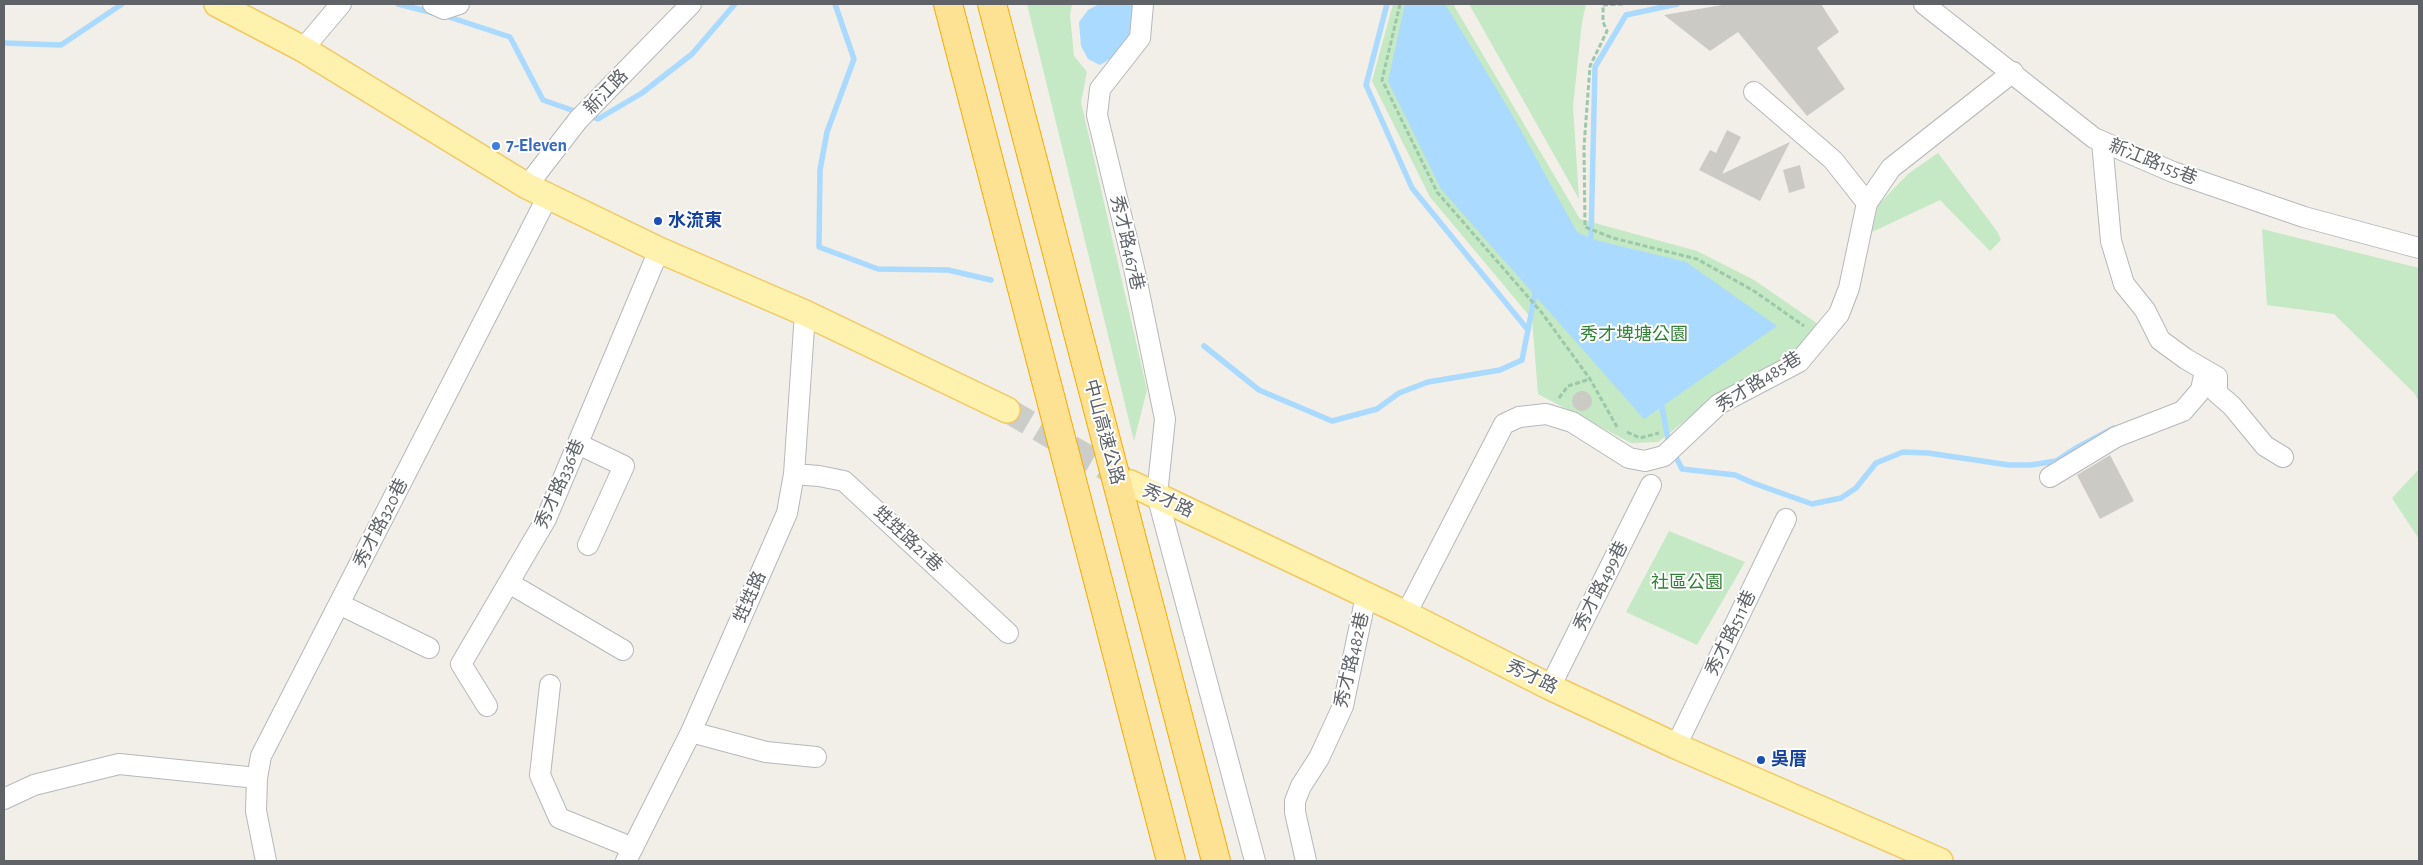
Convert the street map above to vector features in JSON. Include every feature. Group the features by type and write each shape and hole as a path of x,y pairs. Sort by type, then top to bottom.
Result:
{"highway":[{"path":"948,4 1171,861"},
{"name":"中山高速公路","path":"992,4 1216,861"}],"main road":[{"path":"217,4 303,49 538,190 659,250 805,313 1007,410"},
{"name":"秀才路","path":"1130,483 1406,614 1550,687 1676,746 1940,861"}],"street":[{"path":"303,49 342,4"},
{"path":"433,4 444,9 459,4"},
{"name":"新江路","path":"538,190 578,120 691,4"},
{"name":"秀才路467巷","path":"1143,4 1140,38 1100,89 1097,115 1134,268 1166,419 1157,495"},
{"name":"新江路155巷","path":"1924,4 2013,72 2094,138 2102,142 2173,172 2304,218 2419,248"},
{"name":"秀才路485巷","path":"1406,614 1504,424 1519,417 1546,414 1572,422 1629,458 1645,461 1664,456 1674,433 1719,404 1799,362 1838,314 1849,288 1867,203 1891,168 2013,72"},
{"path":"1754,92 1833,160 1867,203"},
{"path":"2102,142 2111,241 2124,284 2145,310 2160,340 2217,377 2217,393 2232,406 2265,446 2283,458"},
{"name":"秀才路320巷","path":"266,861 256,811 257,778 261,756 339,604 538,190"},
{"name":"秀才路336巷","path":"487,706 461,664 546,519 659,250"},
{"name":"甡甡路","path":"629,854 691,732 787,513 794,474 805,313"},
{"path":"2050,477 2116,437 2183,410 2201,390 2206,371"},
{"path":"578,444 624,466 588,544"},
{"name":"甡甡路21巷","path":"794,474 844,481 1008,633"},
{"name":"秀才路499巷","path":"1550,687 1651,485"},
{"path":"1157,495 1255,861"},
{"name":"秀才路511巷","path":"1676,746 1786,519"},
{"path":"509,583 623,650"},
{"name":"秀才路482巷","path":"1306,861 1295,812 1295,801 1301,786 1319,758 1343,706 1366,596"},
{"path":"339,604 429,648"},
{"path":"550,685 540,775 559,818 629,854"},
{"path":"691,732 766,752 816,757"},
{"path":"4,799 34,785 118,764 257,778"}],"path":[{"path":"1400,4 1382,80 1437,192 1542,313 1590,379 1617,428 1640,438 1660,433 1674,433"},
{"path":"1623,4 1603,5 1603,22 1607,31 1590,66 1584,147 1585,227 1613,238 1697,259 1754,291 1808,328"},
{"path":"1546,414 1568,386 1590,379"}],"green space":[{"path":"1027,4 1072,4 1070,15 1074,56 1087,72 1081,102 1147,390 1134,441"},
{"name":"秀才埤塘公園","path":"1393,4 1453,4 1580,219 1697,251 1754,280 1821,326 1801,350 1714,398 1658,442 1631,443 1538,394 1532,319 1430,197 1372,81"},
{"path":"1469,4 1586,4 1582,22 1573,106 1579,199"},
{"path":"1938,153 1997,231 2001,240 1990,251 1940,200 1872,232 1878,205 1908,174"},
{"path":"2262,229 2419,268 2419,403 2415,394 2334,314 2267,305"},
{"path":"2419,469 2419,539 2392,498"},
{"name":"社區公園","path":"1669,531 1745,562 1697,645 1626,612"}],"water":[{"path":"1099,4 1135,4 1135,22 1127,39 1115,56 1100,65 1088,59 1081,46 1079,22 1088,10"},
{"name":"秀才埤塘公園","path":"1405,4 1445,4 1510,111 1577,232 1591,239 1686,262 1777,326 1644,419 1441,189 1388,81"}],"building":[{"path":"1728,4 1821,4 1839,32 1817,48 1845,89 1807,116 1738,32 1710,51 1664,15"},
{"path":"1727,130 1741,137 1722,174 1790,142 1760,201 1699,170 1710,150 1716,153"},
{"path":"1800,165 1805,188 1789,193 1783,170"},
{"path":"1582,391 1589,394 1592,401 1589,408 1582,411 1575,408 1572,401 1575,394"},
{"path":"2110,455 2134,501 2100,519 2077,475"}],"waterway":[{"path":"4,43 61,45 122,4"},
{"path":"398,4 434,13"},
{"path":"589,116 598,119 642,93 692,54 735,4"},
{"path":"835,4 854,59 827,132 820,170 819,247 878,269 948,270 991,280"},
{"path":"1387,4 1366,85 1412,188 1528,330"},
{"path":"1587,243 1591,239 1595,67 1626,15 1677,4"},
{"path":"443,15 510,37 543,100 580,113"},
{"path":"1204,346 1259,390 1332,421 1377,409 1399,393 1428,382 1500,370 1522,360 1535,294 1539,290"},
{"path":"1658,401 1662,407 1669,445"},
{"path":"1674,453 1682,469 1735,475 1812,504 1841,498 1856,488 1876,463 1903,452 1928,453 2009,465 2031,465 2056,461 2114,428"}],"tunnel":[{"path":"1007,410 1128,481"}],"place":[{"name":"7-Eleven","path":"496,146"},
{"name":"水流東","path":"658,221"},
{"name":"吳厝","path":"1761,760"}]}
